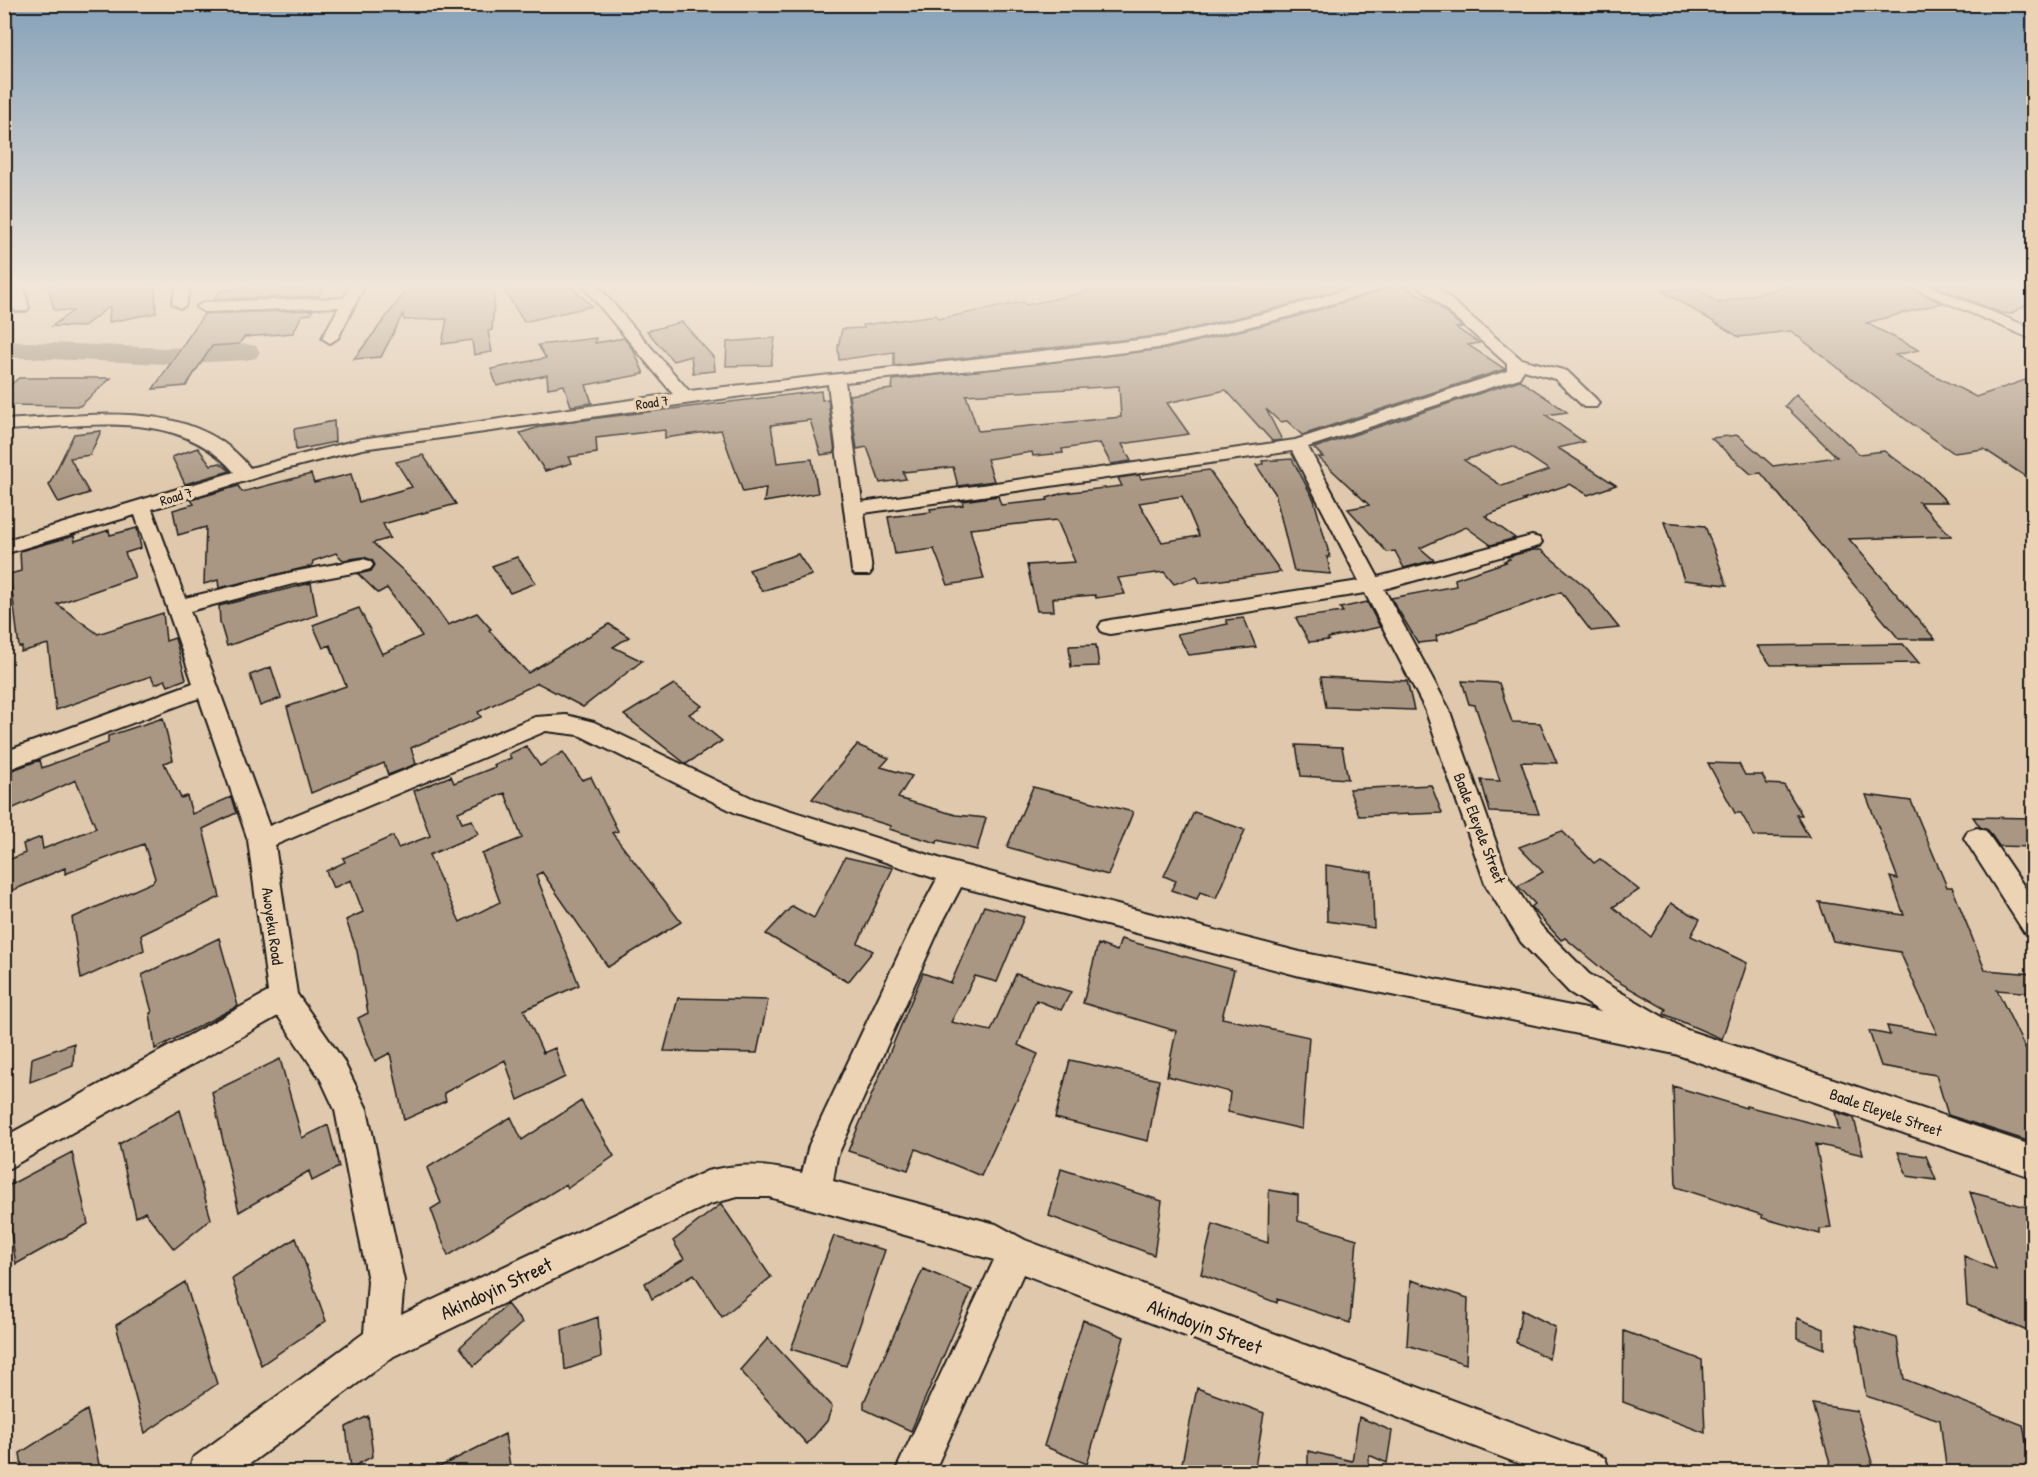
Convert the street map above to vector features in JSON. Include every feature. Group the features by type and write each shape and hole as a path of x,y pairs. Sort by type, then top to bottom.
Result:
{"street":[{"path":"648,354 685,397"},
{"name":"Road 7","path":"4,548 246,475 362,444 685,397 836,378 1070,354"},
{"path":"1506,354 1515,362 1561,375 1590,404"},
{"path":"852,509 1298,445 1513,374 1517,369 1515,362"},
{"path":"836,378 862,571"},
{"path":"4,425 134,422 183,429 232,457 246,475"},
{"name":"Baale Eleyele Street","path":"1298,445 1374,585 1437,709 1495,878 1531,934 1579,983 1675,1040 2034,1162"},
{"name":"Awoyeku Road","path":"141,507 261,840 283,999 332,1070 351,1109 378,1232 386,1281 381,1343"},
{"path":"1110,627 1374,585 1532,542"},
{"path":"177,607 293,578 363,565"},
{"path":"4,762 206,687"},
{"path":"261,840 543,723 566,723 586,728 745,806 954,874 1300,964 1675,1040"},
{"path":"1977,838 2034,924"},
{"path":"815,1193 821,1156 928,922 954,874"},
{"path":"4,1155 283,999"},
{"name":"Akindoyin Street","path":"207,1473 381,1343 707,1188 738,1181 769,1181 996,1241 1015,1253 1591,1473"},
{"path":"914,1473 1015,1253"}],"building":[{"path":"177,354 207,354 186,386 153,389"},
{"path":"358,354 383,354 381,357 354,359"},
{"path":"543,354 635,354 644,374 586,385 592,403 571,406 564,385 548,388 547,375 497,386 491,369 546,358"},
{"path":"667,354 710,354 714,358 715,371 693,373 691,356 673,361"},
{"path":"727,354 773,354 771,365 726,366"},
{"path":"839,354 881,354 839,360"},
{"path":"894,354 1000,354 894,366"},
{"path":"1123,354 1482,354 1505,369 1302,435 1287,421 1280,422 1266,409 1282,440 1272,441 1226,390 1167,403 1189,434 1122,444 1131,461 1111,464 1100,443 1062,449 1063,453 1033,456 1032,452 987,459 994,481 958,486 953,467 903,472 906,479 880,483 867,447 857,449 849,395 892,389 893,380","holes":["1119,386 1121,417 978,431 966,395"]},
{"path":"1820,354 1900,354 1895,355 1976,397 2034,377 2034,482 1984,449 1954,453 1888,407"},
{"path":"19,378 111,378 80,406 4,405 4,390"},
{"path":"1520,380 1567,412 1546,415 1584,442 1558,448 1616,485 1588,495 1570,484 1523,500 1525,501 1485,516 1515,538 1491,545 1466,527 1420,548 1434,560 1404,568 1395,551 1387,552 1348,509 1369,505 1318,457 1323,457 1314,448","holes":["1513,446 1549,470 1502,486 1464,460"]},
{"path":"821,391 822,400 828,399 835,453 821,455 810,420 771,425 777,463 812,459 818,493 764,502 766,488 743,492 721,430 665,438 665,430 596,438 597,453 569,457 572,463 545,471 520,433 543,426 598,418"},
{"path":"1796,394 1859,454 1884,451 1925,480 1947,502 1919,502 1951,536 1849,539 1935,639 1899,639 1761,473 1751,474 1711,438 1738,435 1773,466 1837,457 1785,406"},
{"path":"334,421 335,442 296,450 294,429"},
{"path":"101,431 90,455 70,458 89,493 59,503 49,485 74,434"},
{"path":"198,448 211,465 220,463 230,471 185,484 172,457"},
{"path":"423,455 456,504 383,524 390,538 373,543 421,587 448,625 477,613 491,629 489,630 528,673 609,624 629,637 613,647 642,661 583,707 538,683 478,712 481,717 411,748 416,764 388,775 384,763 311,793 287,707 346,686 330,645 323,648 313,625 359,608 382,654 422,636 387,588 378,593 358,574 371,571 375,565 372,560 364,557 343,560 336,553 313,561 312,566 219,588 218,580 204,584 206,527 178,535 173,510 194,504 191,500 238,486 242,492 311,474 314,483 351,474 359,502 412,487 396,462"},
{"path":"1292,459 1314,500 1330,557 1327,557 1331,574 1294,571 1275,493 1256,465 1263,464 1262,461"},
{"path":"1209,470 1281,572 1200,583 1197,577 1174,584 1164,572 1118,578 1125,594 1096,598 1095,595 1053,598 1054,611 1037,611 1027,565 1075,562 1057,520 970,529 984,579 948,585 934,549 895,554 888,517 931,512 930,509 963,505 962,501 998,496 1001,505 1048,500 1047,498 1063,493 1122,486 1118,478 1139,475 1141,479","holes":["1182,496 1199,536 1162,542 1139,503"]},
{"path":"1664,522 1705,526 1727,585 1684,580"},
{"path":"137,528 141,548 125,553 135,577 57,604 98,634 163,613 166,641 175,638 186,679 168,686 165,680 155,684 151,676 56,710 48,644 21,652 22,647 19,647 10,574 21,571 20,551 74,536 75,541 109,530 110,535"},
{"path":"1541,550 1587,588 1619,628 1591,631 1561,592 1436,636 1437,641 1418,643 1391,598 1456,586 1455,579 1506,562 1504,561 1510,559 1507,557"},
{"path":"798,554 812,575 762,591 749,570"},
{"path":"517,557 536,583 510,593 492,566"},
{"path":"311,583 317,615 227,646 220,622 219,606"},
{"path":"1367,602 1380,627 1328,638 1329,640 1309,642 1296,618 1343,612 1340,608"},
{"path":"1244,618 1256,647 1189,655 1177,634 1228,624 1226,620"},
{"path":"1903,644 1919,663 1771,665 1757,646"},
{"path":"1096,645 1099,666 1071,667 1069,646"},
{"path":"271,667 281,698 260,706 250,675"},
{"path":"1321,677 1407,681 1414,710 1326,707"},
{"path":"1462,681 1499,683 1512,722 1540,723 1557,763 1521,762 1539,814 1490,812 1481,780 1500,781 1475,705 1469,704"},
{"path":"674,684 702,706 689,714 722,741 686,764 624,715"},
{"path":"163,718 173,760 164,763 181,798 187,796 192,814 231,797 236,813 203,829 220,897 141,935 144,950 81,979 72,918 153,882 155,878 144,844 65,874 65,868 4,894 4,862 25,853 23,844 41,837 43,849 96,828 76,780 7,811 4,773 40,760 42,768 108,743 108,736"},
{"path":"857,745 889,758 881,767 912,776 898,798 956,815 986,818 977,850 938,840 937,843 889,829 891,826 812,799"},
{"path":"1296,745 1342,747 1348,779 1301,776"},
{"path":"526,746 540,766 563,752 582,780 591,777 618,831 612,833 681,922 608,967 542,872 536,875 579,985 524,1010 543,1053 555,1048 565,1077 518,1100 505,1060 444,1093 446,1101 404,1120 390,1053 375,1061 358,1018 368,1013 357,951 346,920 363,912 351,880 333,888 326,871 345,862 343,858 393,836 398,848 430,836 414,791 451,776 454,783 495,767 494,765 511,758 509,754","holes":["505,793 522,838 482,854 500,902 460,922 429,855 478,834 472,820 462,823 458,812"]},
{"path":"1708,763 1739,764 1745,775 1762,775 1767,784 1784,785 1802,815 1796,815 1809,837 1754,836 1741,813 1735,813"},
{"path":"1431,785 1442,813 1359,816 1349,789"},
{"path":"1033,787 1133,812 1108,875 1007,847"},
{"path":"1866,795 1911,801 1947,887 1952,887 1985,970 2034,974 2034,993 1997,990 2027,1052 2034,1053 2034,1143 1948,1115 1936,1075 1881,1066 1869,1031 1890,1035 1887,1026 1937,1034 1900,952 1833,941 1819,902 1904,915 1890,877 1898,879"},
{"path":"1194,812 1245,830 1216,898 1200,892 1197,899 1171,890 1176,881 1164,876"},
{"path":"1973,817 2034,818 2034,847 1999,846 1988,830 1980,827"},
{"path":"1562,831 1594,863 1600,859 1639,890 1613,907 1651,937 1671,903 1700,919 1691,936 1747,963 1722,1039 1664,1014 1666,1009 1615,980 1565,938 1561,940 1531,907 1535,904 1518,886 1543,872 1519,847"},
{"path":"845,857 893,868 858,943 873,951 848,982 766,934 792,906 814,918"},
{"path":"1326,865 1372,872 1374,928 1327,921"},
{"path":"984,906 1024,917 997,982 975,976 951,1022 991,1031 1016,974 1071,992 1061,1010 1036,1000 1018,1045 1038,1054 981,1176 916,1149 908,1170 848,1151 923,973 951,983"},
{"path":"219,938 238,1006 155,1049 150,1013 152,1012 142,975"},
{"path":"1121,939 1234,970 1222,1018 1309,1037 1302,1129 1228,1112 1230,1092 1167,1076 1176,1031 1083,1003 1098,944 1117,951"},
{"path":"678,998 768,1000 757,1053 664,1051"},
{"path":"74,1043 73,1066 30,1082 32,1058"},
{"path":"280,1059 302,1138 328,1125 339,1167 312,1181 309,1171 239,1212 212,1092"},
{"path":"1070,1060 1159,1080 1148,1141 1055,1118"},
{"path":"1673,1086 1746,1108 1746,1106 1839,1130 1835,1112 1854,1118 1863,1155 1816,1144 1831,1228 1820,1229 1820,1234 1762,1218 1762,1215 1676,1187"},
{"path":"581,1101 614,1156 568,1188 566,1184 448,1256 431,1209 441,1203 427,1168 511,1117 522,1140"},
{"path":"180,1110 211,1219 174,1249 145,1212 136,1217 119,1144"},
{"path":"72,1152 88,1224 16,1264 4,1188"},
{"path":"1898,1152 1926,1156 1936,1180 1907,1176"},
{"path":"1061,1169 1162,1201 1154,1255 1049,1216"},
{"path":"1269,1190 1298,1195 1298,1221 1357,1239 1350,1323 1277,1299 1277,1303 1201,1274 1213,1224 1268,1243"},
{"path":"1970,1192 2034,1209 2034,1334 1967,1305 1964,1256 1996,1270"},
{"path":"721,1204 771,1277 722,1317 694,1274 652,1299 645,1283 684,1259 673,1241"},
{"path":"834,1236 885,1250 846,1366 791,1349"},
{"path":"296,1238 326,1321 261,1365 232,1279"},
{"path":"923,1269 972,1290 911,1431 864,1409 864,1402"},
{"path":"1411,1280 1468,1298 1466,1364 1407,1345"},
{"path":"185,1282 217,1384 145,1433 116,1325"},
{"path":"507,1304 522,1323 474,1366 460,1347"},
{"path":"1522,1310 1555,1327 1549,1359 1516,1342"},
{"path":"598,1317 601,1357 565,1370 562,1330"},
{"path":"1797,1318 1824,1329 1824,1349 1797,1338"},
{"path":"1083,1320 1124,1337 1087,1464 1044,1446"},
{"path":"1855,1325 1897,1338 1904,1379 2023,1425 2032,1473 1947,1473 1940,1420 1866,1396"},
{"path":"1624,1331 1702,1360 1705,1433 1623,1402"},
{"path":"768,1338 832,1407 827,1421 807,1444 740,1370"},
{"path":"1197,1388 1264,1413 1254,1473 1180,1473"},
{"path":"1813,1404 1857,1411 1875,1473 1833,1473"},
{"path":"87,1410 101,1473 23,1473 20,1453"},
{"path":"368,1416 373,1456 351,1468 346,1427"},
{"path":"1359,1417 1392,1431 1387,1463 1369,1455 1369,1473 1308,1473 1308,1451 1352,1461"},
{"path":"505,1434 511,1473 427,1473"}],"waterway":[{"path":"119,354 167,356 208,354"}]}
